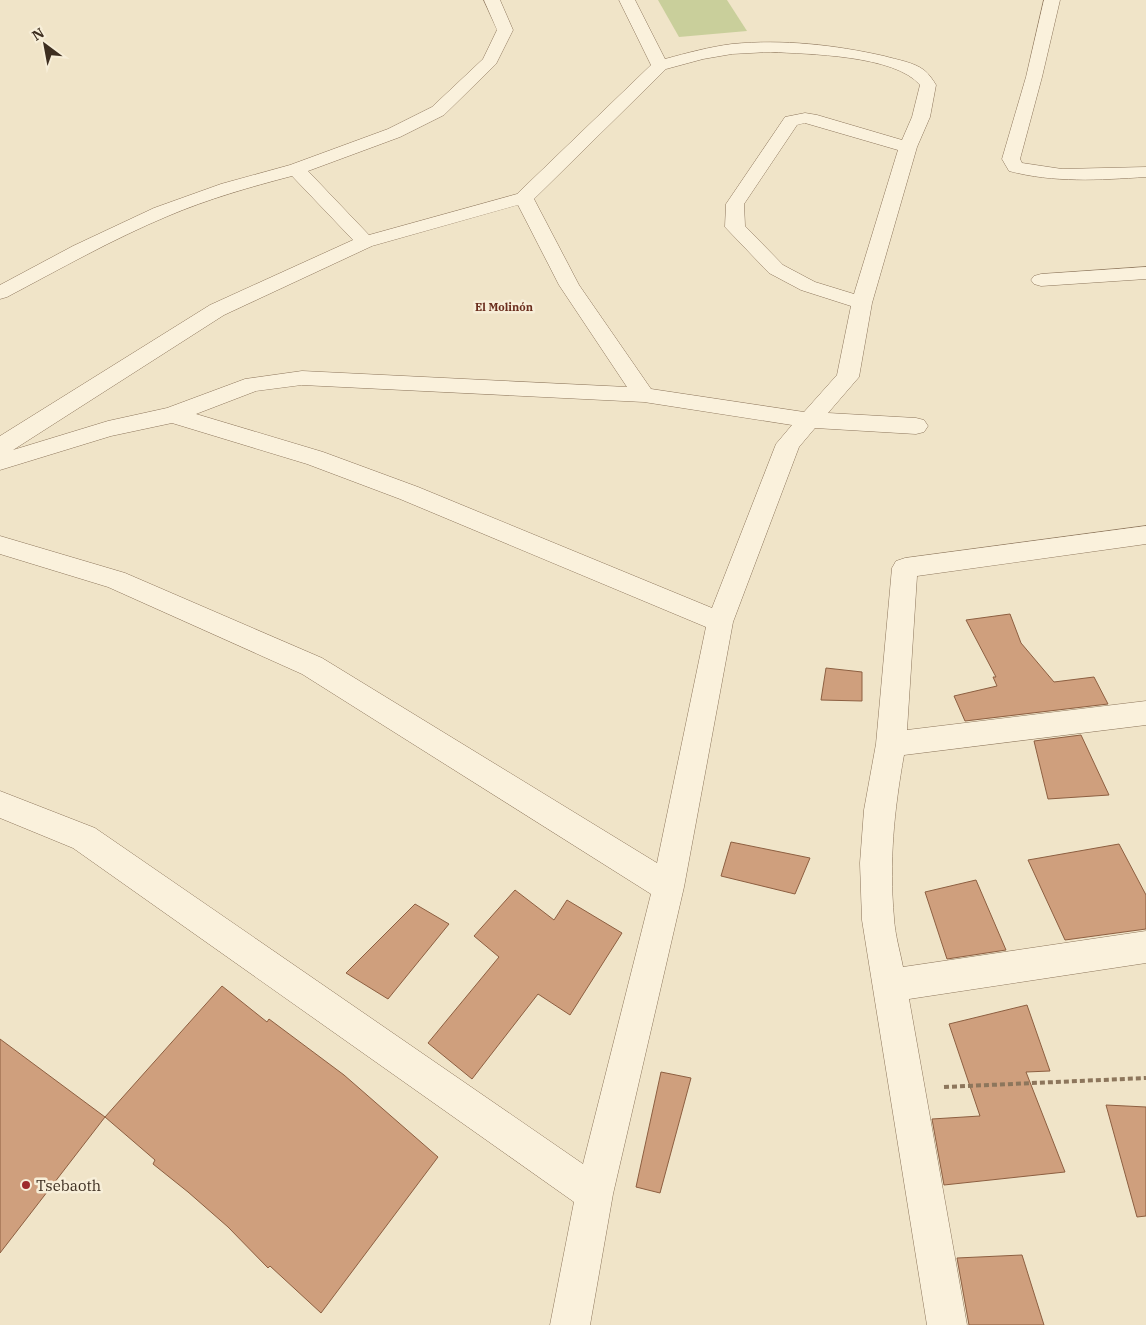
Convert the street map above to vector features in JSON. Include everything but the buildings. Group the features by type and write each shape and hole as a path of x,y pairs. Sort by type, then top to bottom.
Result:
{"street":[{"path":"0,293 80,250 161,212 228,188 296,169 394,133 438,111 490,61 505,30 492,0"},
{"path":"627,0 660,66"},
{"path":"1052,0 1034,77 1011,159 1015,167 1044,173 1110,174 1146,172"},
{"path":"0,448 218,310 365,242 524,198 660,66 701,54 732,49 771,47 814,49 854,54 900,64 920,74 928,85 921,117 908,147 862,303 848,378 826,403 807,420 788,444 720,622 668,887 594,1194 570,1325"},
{"path":"862,303 808,286 776,269 735,227 735,204 790,121 805,118 817,120 908,147"},
{"path":"296,169 365,242"},
{"path":"524,198 569,285 644,395"},
{"path":"1041,280 1146,273"},
{"path":"0,462 108,429 172,415 252,384 302,378 644,395 807,420 916,426"},
{"path":"93,390 108,429"},
{"path":"172,415 315,458 409,493 720,622"},
{"path":"947,1325 878,920 876,864 879,810 891,744 905,568 1146,536"},
{"path":"0,545 116,580 312,666 668,887"},
{"path":"891,744 1146,714"},
{"path":"0,804 84,838 594,1194"},
{"path":"889,986 1146,947"}],"path":[{"path":"908,1088 1146,1078"}],"green space":[{"path":"658,0 727,0 747,31 679,37"}],"place":[{"name":"Tsebaoth","path":"26,1185"}],"district":[{"name":"El Molinón","path":"504,307"}]}
